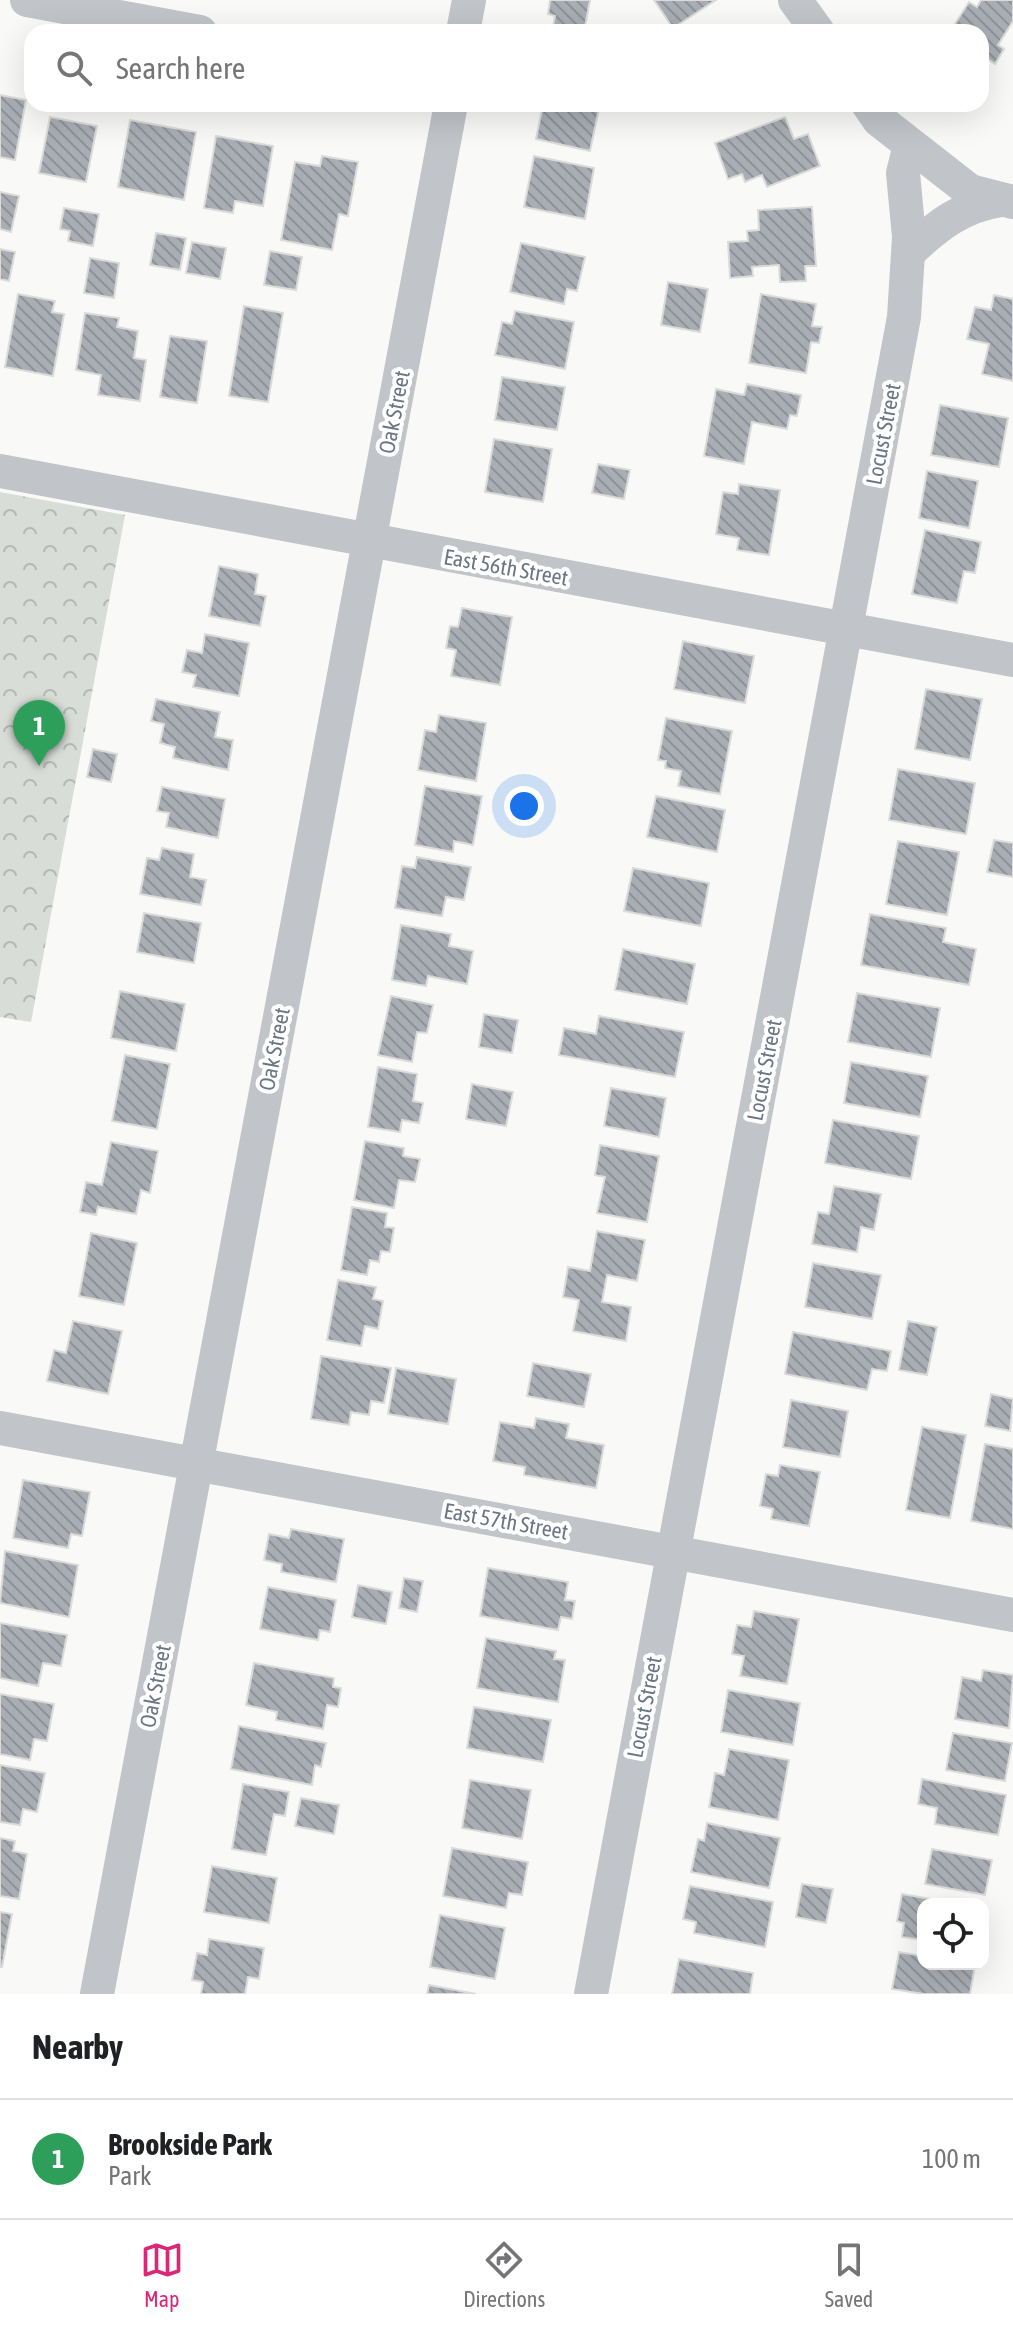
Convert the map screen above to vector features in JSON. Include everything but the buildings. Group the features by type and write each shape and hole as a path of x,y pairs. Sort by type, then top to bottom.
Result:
{"street":[{"path":"27,0 157,24"},
{"path":"464,24 469,0"},
{"path":"795,0 812,24"},
{"name":"Oak Street","path":"97,1994 450,112"},
{"path":"874,112 879,120 970,191 1007,201"},
{"name":"Locust Street","path":"591,1994 904,317 909,252 903,173 910,145"},
{"path":"909,252 955,213 972,204 1007,201"},
{"name":"East 56th Street","path":"0,471 1013,660"},
{"name":"East 57th Street","path":"0,1428 1013,1615"}],"green space":[{"path":"0,492 125,515 31,1022 0,1017"}],"place":[{"name":"Brookside Park","path":"39,766"}]}
